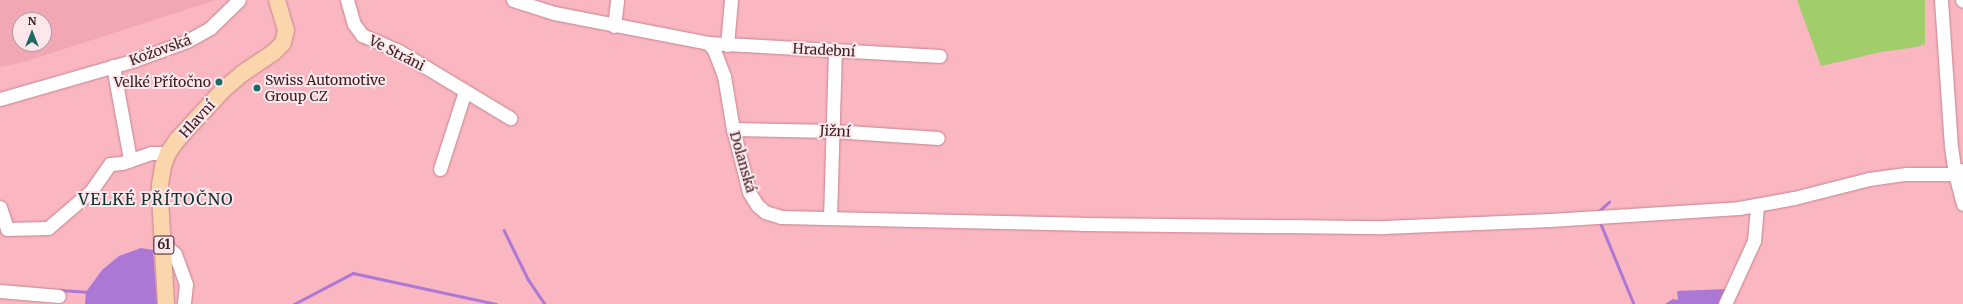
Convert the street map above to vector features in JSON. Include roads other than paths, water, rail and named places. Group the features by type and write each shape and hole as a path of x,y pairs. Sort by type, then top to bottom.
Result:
{"main road":[{"name":"Hlavní","path":"166,304 160,185 163,166 168,153 178,140 224,89 243,73 273,53 283,43 286,34 285,26 277,0"}],"street":[{"name":"Kožovská","path":"0,99 113,66 157,52 196,37 210,28 239,0"},
{"name":"Ve Stráni","path":"347,0 354,24 362,35 399,51 510,118"},
{"path":"514,0 554,13 614,26 708,43"},
{"path":"614,26 617,0"},
{"path":"727,44 731,0"},
{"path":"1941,0 1963,204"},
{"name":"Hradební","path":"708,43 940,56"},
{"name":"Dolanská","path":"708,43 714,50 724,76 733,128 748,192 757,205 765,212 781,217 1081,224 1384,227 1550,220 1739,208 1794,198 1869,180 1906,174 1959,172"},
{"path":"830,218 835,51"},
{"path":"113,66 130,160"},
{"path":"440,169 465,91"},
{"name":"Jižní","path":"733,128 833,131 938,138"},
{"path":"0,207 7,229 48,228 91,191 110,164 130,160 151,153 168,153"},
{"path":"1725,304 1754,241 1757,205"},
{"path":"164,244 175,254 186,284 184,304"},
{"path":"0,291 59,296"}],"waterway":[{"path":"1600,210 1609,202"},
{"path":"1601,224 1634,304"},
{"path":"504,230 528,279 545,304"},
{"path":"294,304 353,273 496,304"},
{"path":"60,290 86,292 88,294"}],"place":[{"name":"Velké Přítočno","path":"219,82"},
{"name":"Swiss Automotive Group CZ","path":"257,88"}],"district":[{"name":"VELKÉ PŘÍTOČNO","path":"156,199"}]}
